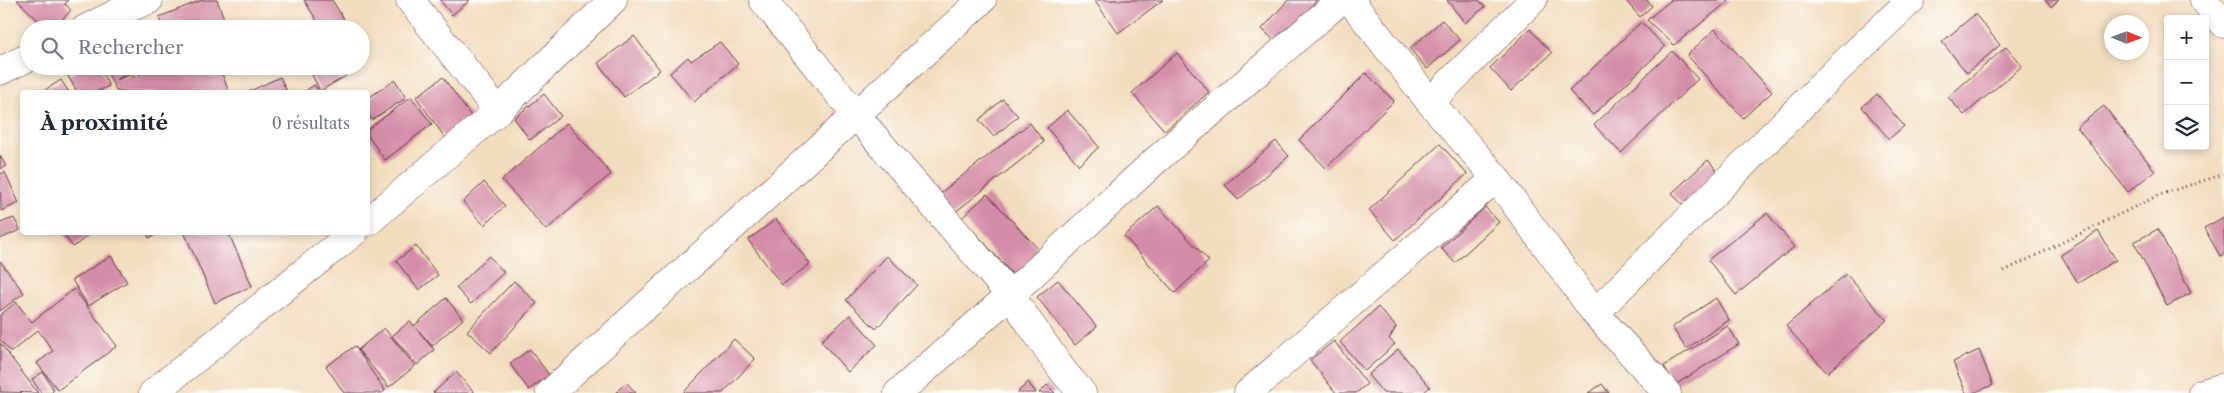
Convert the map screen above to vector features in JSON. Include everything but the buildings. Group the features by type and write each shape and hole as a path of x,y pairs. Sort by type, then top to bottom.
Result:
{"street":[{"path":"103,20 149,0"},
{"path":"410,0 498,111"},
{"path":"370,220 498,111 613,0"},
{"path":"763,0 855,114 1010,295 1063,371 1082,393"},
{"path":"550,393 982,0"},
{"path":"898,393 1010,295 1155,161 1341,0"},
{"path":"1350,0 1430,102 1496,178 1595,313 1667,393"},
{"path":"1430,102 1533,0"},
{"path":"1595,313 1838,69 1911,0"},
{"path":"2204,0 2224,24"},
{"path":"0,71 20,61"},
{"path":"1248,393 1496,178"},
{"path":"153,393 350,235"},
{"path":"2202,393 2224,387"}],"path":[{"path":"2004,271 2159,194 2224,174"}]}
